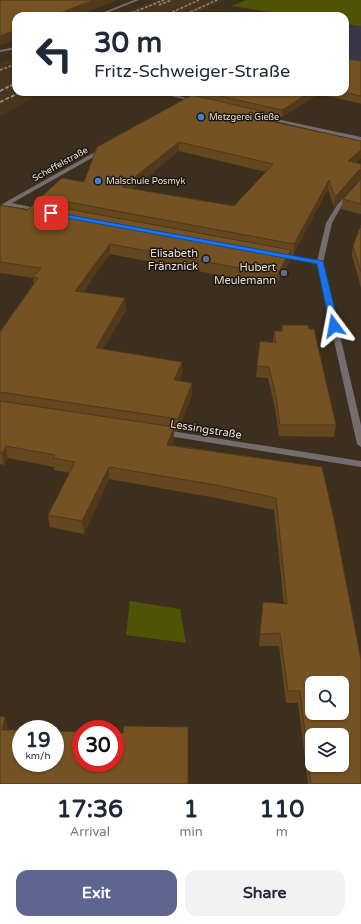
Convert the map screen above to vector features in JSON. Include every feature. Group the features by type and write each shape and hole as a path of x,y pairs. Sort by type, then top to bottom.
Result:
{"street":[{"path":"106,12 137,0"},
{"path":"0,51 12,49"},
{"path":"174,96 200,102"},
{"path":"183,104 192,100"},
{"path":"261,116 361,139"},
{"name":"Scheffelstraße","path":"3,206 110,145"},
{"path":"361,182 339,206 329,223 320,262 361,444"},
{"path":"3,206 44,212"},
{"path":"274,254 320,262"},
{"name":"Lessingstraße","path":"157,432 361,464"}],"shaded area":[{"path":"156,0 225,0 201,12 126,12"},
{"path":"246,0 361,0 361,26 349,24 349,12 271,12 231,6"},
{"path":"353,25 361,26 361,62 349,69 349,28"},
{"path":"12,58 12,96 36,96 0,117 0,63"},
{"path":"130,601 180,609 186,643 126,635"}],"building":[{"path":"0,0 94,0 62,12 12,12 12,32 0,36"},
{"path":"349,60 361,61 361,96 349,93"},
{"path":"190,96 196,96 274,114 265,120 361,141 361,150 348,161 361,164 361,170 359,170 335,197 329,180 294,244 41,197 62,178 84,182 97,147","holes":["179,142 273,164 234,206 122,187"]},
{"path":"220,96 304,96 282,110"},
{"path":"361,179 361,204 343,199"},
{"path":"35,203 291,250 277,275 110,244 75,291 125,298 96,348 182,362 174,380 192,383 178,419 0,392 0,332 38,278 33,277 41,268 0,262 0,205 27,210"},
{"path":"361,225 361,272 353,246"},
{"path":"282,325 308,325 309,329 314,329 336,425 280,425 276,397 269,367 257,366 260,341 276,343 274,331 283,331"},
{"path":"0,401 174,427 167,445 322,467 334,519 361,660 361,784 311,784 310,772 349,772 349,728 305,728 305,733 300,691 288,691 280,633 260,634 263,602 287,604 276,498 216,485 109,467 82,521 48,515 75,462 53,458 55,455 6,446 2,453 0,452"},
{"path":"0,716 5,717 2,730 12,730 12,772 64,772 64,731 72,732 72,772 124,772 124,726 188,727 188,784 0,784"}],"railway":[{"path":"134,12 164,0"},
{"path":"159,5 172,0"},
{"path":"173,12 199,0"},
{"path":"191,12 217,0"},
{"path":"0,70 12,66"},
{"path":"0,91 12,85"},
{"path":"0,102 13,96"}],"place":[{"name":"Metzgerei Gieße","path":"201,117"},
{"name":"Malschule Posmyk","path":"98,181"},
{"name":"Elisabeth Fränznick","path":"206,259"},
{"name":"Hubert Meulemann","path":"284,273"}],"route":[{"path":"51,213 320,262 334,326"}]}
